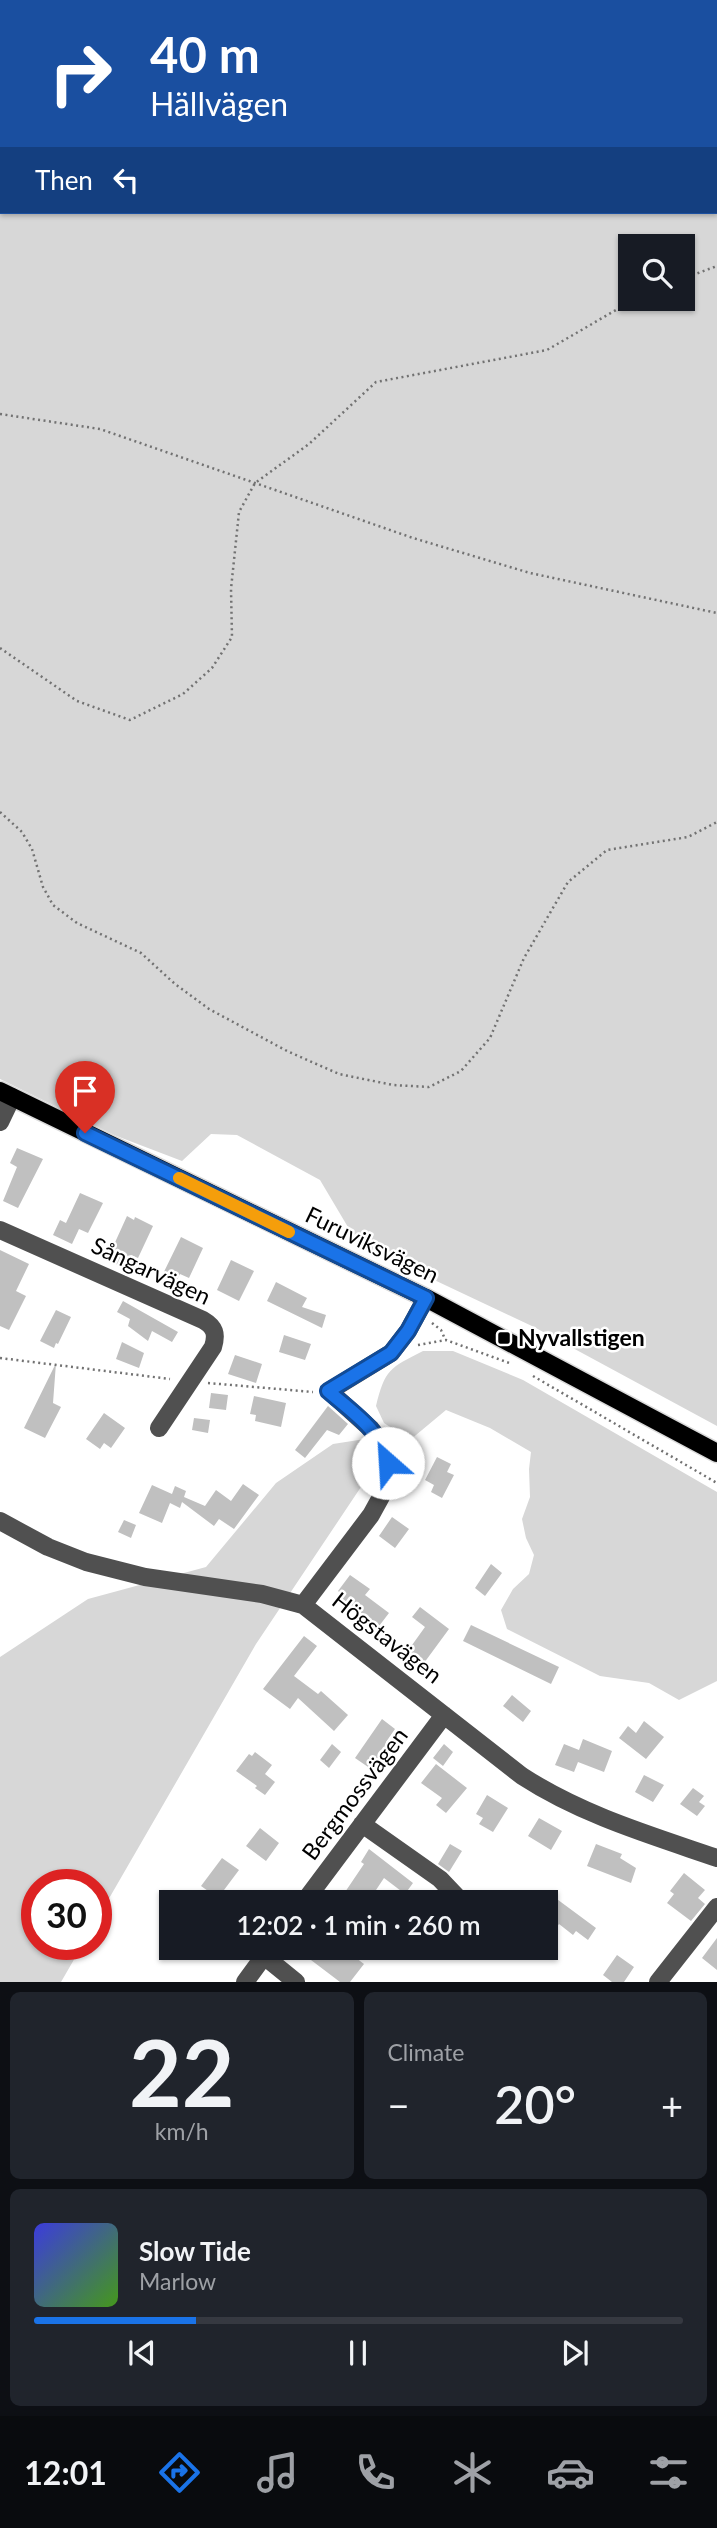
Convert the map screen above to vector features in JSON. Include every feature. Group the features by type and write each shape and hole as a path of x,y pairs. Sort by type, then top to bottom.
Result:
{"main road":[{"name":"Furuviksvägen","path":"6,1094 717,1453"}],"street":[{"path":"0,1122 6,1094"},
{"name":"Sångarvägen","path":"0,1230 207,1322 215,1332 215,1341 159,1428"},
{"path":"303,1605 371,1515 382,1495 389,1473 387,1454 382,1443 371,1429 328,1391 391,1353 422,1306"},
{"name":"Högstavägen","path":"0,1521 70,1557 86,1562 145,1577 262,1594 303,1605 522,1776 549,1794 608,1820 717,1858"},
{"name":"Bergmossvägen","path":"313,1890 444,1714"},
{"path":"362,1824 440,1879 450,1890"},
{"path":"658,1982 717,1907"},
{"path":"244,1982 261,1960"},
{"path":"275,1960 296,1982"}],"path":[{"path":"695,274 717,266"},
{"path":"0,648 76,701 130,720 183,694 212,668 232,637 232,589 239,512 255,483 309,444 376,382 547,350 618,309"},
{"path":"0,414 100,429 412,538 530,573 717,613"},
{"path":"0,812 22,832 32,849 43,887 52,905 77,923 141,953 175,984 209,1009 287,1051 339,1074 393,1086 429,1087 460,1071 490,1038 524,958 568,882 607,850 688,837 717,822"},
{"path":"422,1306 446,1340"},
{"path":"417,1345 446,1340 515,1365"},
{"path":"0,1358 301,1393 328,1391"},
{"path":"527,1372 717,1483"}],"shaded area":[{"path":"0,214 717,214 717,1426 534,1327 358,1244 320,1180 237,1135 211,1134 182,1161 114,1135 0,1079"},
{"path":"423,1351 453,1351 523,1380 717,1492 717,1681 679,1700 649,1683 600,1676 507,1629 501,1610 513,1589 529,1574 534,1555 526,1538 522,1519 530,1497 531,1452 490,1428 446,1410 410,1440 384,1423 376,1406 382,1384 396,1366"},
{"path":"365,1439 369,1475 256,1644 112,1893 112,1869 21,1869 21,1960 74,1960 61,1982 0,1982 0,1657 88,1599 206,1567 276,1483 333,1444"}],"building":[{"path":"17,1148 43,1159 18,1208 3,1201 17,1167 10,1163"},
{"path":"80,1193 103,1203 88,1233 79,1229 72,1244 53,1235 60,1220 66,1223"},
{"path":"127,1216 153,1226 138,1258 131,1255 125,1268 107,1260"},
{"path":"181,1237 203,1248 189,1278 180,1274 172,1289 159,1282"},
{"path":"0,1250 29,1264 16,1291 26,1296 9,1330 0,1326"},
{"path":"231,1260 254,1271 239,1301 217,1290"},
{"path":"276,1282 307,1298 302,1307 326,1315 322,1328 267,1301"},
{"path":"123,1301 178,1332 172,1342 152,1331 148,1341 128,1326 130,1319 117,1312"},
{"path":"56,1310 71,1317 54,1348 40,1341"},
{"path":"284,1335 311,1344 305,1360 279,1352"},
{"path":"122,1342 144,1353 139,1368 116,1359"},
{"path":"235,1355 262,1364 256,1383 228,1374"},
{"path":"56,1363 53,1403 61,1407 45,1438 24,1428"},
{"path":"211,1393 228,1395 226,1410 209,1408"},
{"path":"254,1396 286,1403 281,1427 255,1421 256,1415 250,1414"},
{"path":"328,1406 348,1424 339,1435 327,1430 305,1458 295,1450"},
{"path":"104,1413 125,1428 111,1448 104,1443 100,1449 86,1439"},
{"path":"194,1418 210,1420 208,1433 192,1430"},
{"path":"437,1457 451,1464 447,1472 454,1475 442,1498 431,1492 434,1485 425,1480"},
{"path":"243,1484 259,1495 234,1529 219,1519 214,1526 182,1502 180,1508 170,1503 162,1523 139,1513 152,1485 172,1494 175,1486 186,1491 184,1497 205,1506 216,1490 231,1501"},
{"path":"392,1517 409,1529 395,1548 379,1536"},
{"path":"124,1520 136,1525 131,1538 118,1532"},
{"path":"491,1564 502,1573 485,1596 475,1588"},
{"path":"350,1575 370,1589 365,1595 389,1613 376,1630 364,1621 367,1617 342,1599 344,1596 338,1591"},
{"path":"420,1607 449,1629 424,1663 407,1652 425,1627 412,1617"},
{"path":"471,1625 559,1667 551,1684 463,1641"},
{"path":"304,1636 317,1646 294,1676 318,1694 321,1691 348,1715 334,1731 298,1698 290,1709 263,1689"},
{"path":"512,1695 531,1711 523,1722 503,1706"},
{"path":"382,1719 395,1729 386,1742 390,1745 371,1769 355,1758"},
{"path":"644,1721 664,1737 646,1759 619,1738 628,1726 636,1733"},
{"path":"583,1739 612,1751 604,1772 578,1762 574,1772 555,1765 564,1744 579,1750"},
{"path":"332,1744 341,1752 329,1768 320,1760"},
{"path":"444,1744 453,1752 443,1766 433,1758"},
{"path":"255,1752 272,1765 265,1774 275,1782 265,1795 236,1771 249,1754 252,1756"},
{"path":"436,1764 467,1788 446,1813 436,1805 442,1798 421,1783"},
{"path":"644,1775 664,1785 653,1802 635,1792"},
{"path":"693,1788 704,1796 699,1802 705,1806 697,1816 680,1804"},
{"path":"487,1795 508,1808 493,1832 479,1824 483,1818 476,1814"},
{"path":"539,1818 562,1831 551,1850 528,1836"},
{"path":"260,1828 279,1843 266,1861 246,1846"},
{"path":"450,1844 462,1851 449,1872 438,1864"},
{"path":"596,1844 622,1854 620,1858 636,1868 631,1883 587,1866"},
{"path":"369,1849 413,1883 408,1890 400,1890 384,1878 376,1890 346,1890 364,1864 361,1862"},
{"path":"222,1858 239,1870 224,1890 207,1890 201,1886"},
{"path":"684,1873 705,1890 698,1898 705,1904 691,1921 667,1903 674,1894 670,1891"},
{"path":"558,1900 596,1928 588,1940 576,1931 573,1935 559,1924"},
{"path":"717,1938 717,1970 702,1958"},
{"path":"617,1955 634,1967 624,1982 612,1982 603,1975"},
{"path":"311,1960 359,1960 364,1964 350,1982 340,1982"}],"slow traffic":[{"path":"179,1178 289,1232"}],"place":[{"name":"Nyvallstigen","path":"504,1338"}],"route":[{"path":"85,1133 426,1298 408,1331 391,1353 328,1391 371,1429 382,1443 388,1463"}]}
